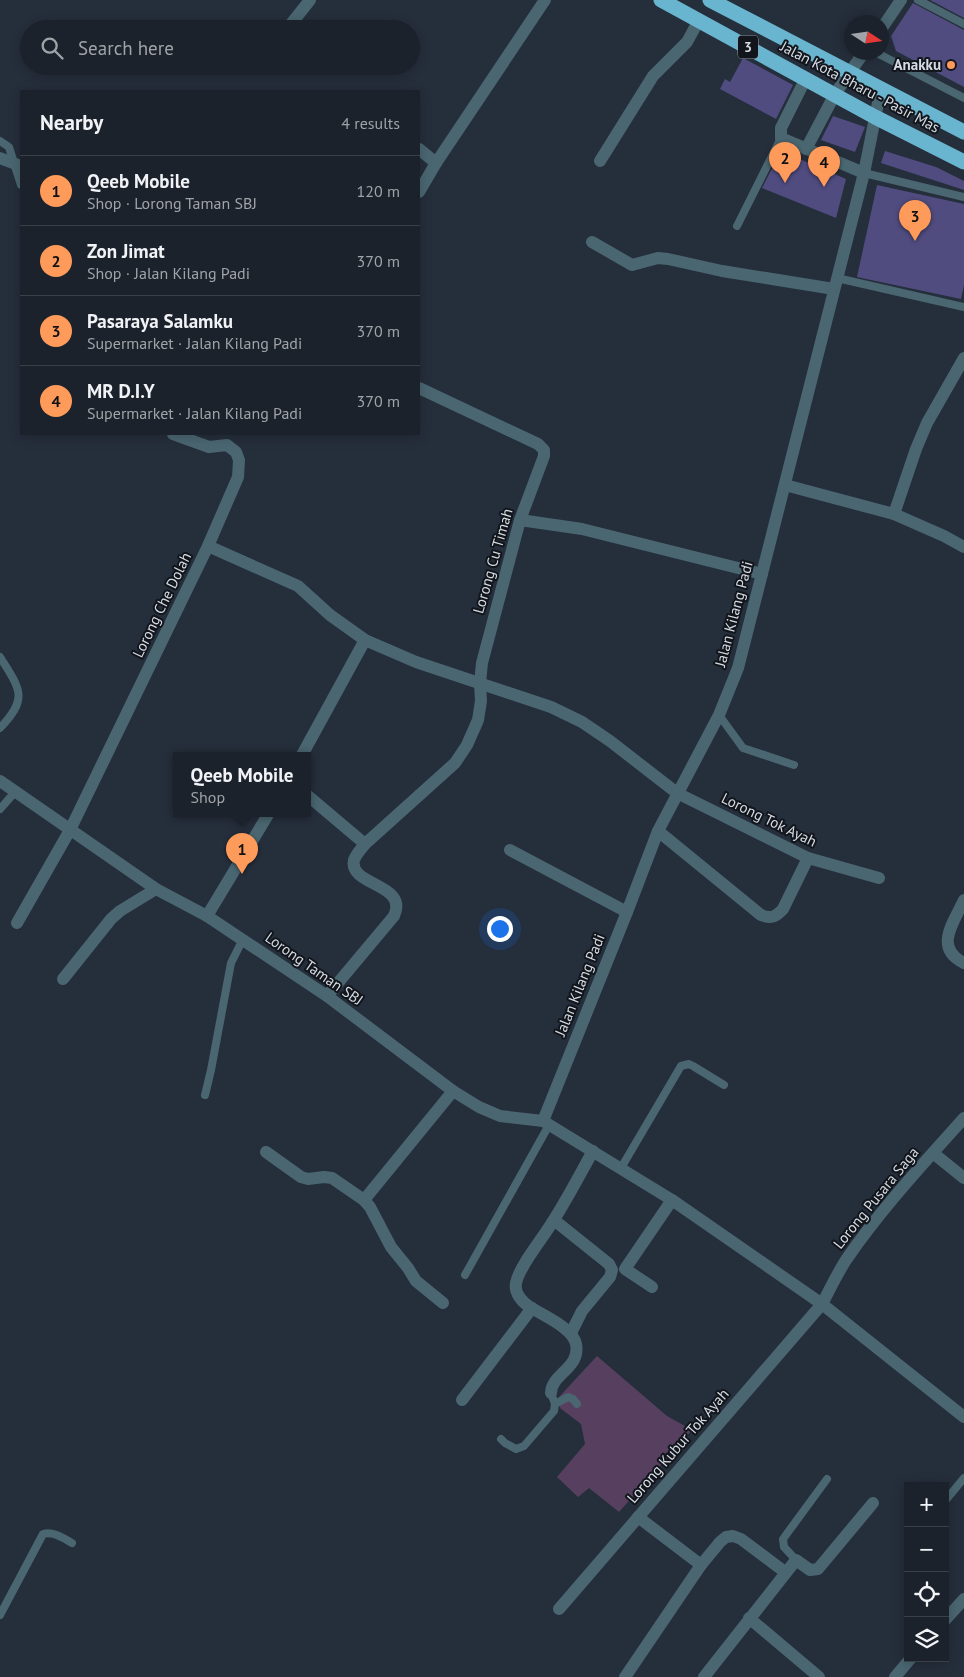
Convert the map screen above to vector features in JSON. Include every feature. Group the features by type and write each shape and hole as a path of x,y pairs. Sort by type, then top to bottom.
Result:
{"highway":[{"name":"Jalan Kota Bharu - Pasir Mas","path":"661,0 875,117 964,162"},
{"name":"Jalan Kota Bharu - Pasir Mas","path":"710,0 964,132"}],"street":[{"path":"294,20 310,0"},
{"path":"420,190 436,163 545,0"},
{"path":"889,18 901,0"},
{"path":"600,161 653,76 687,42 699,20"},
{"path":"806,149 835,94 859,60"},
{"path":"806,78 781,128 781,138 864,173"},
{"name":"Jalan Kilang Padi","path":"546,1123 658,831 719,715 738,668 864,173 880,88"},
{"path":"420,150 436,163"},
{"path":"0,158 18,165"},
{"path":"592,242 632,265 658,258 668,258 722,271 836,284"},
{"path":"894,514 927,423 964,358"},
{"name":"Lorong Cu Timah","path":"365,844 455,764 467,745 478,720 482,702 480,683 482,663 520,520 544,456 544,450 538,444 420,388"},
{"name":"Lorong Che Dolah","path":"17,923 70,830 208,546 238,477 238,457 236,452 228,445 223,444 211,448 176,435"},
{"path":"785,485 894,514 964,547"},
{"path":"520,520 582,529 762,574"},
{"path":"208,546 298,586 330,615 364,640 416,662 551,707 582,722 610,741 677,793"},
{"path":"304,752 364,640"},
{"name":"Lorong Taman SBJ","path":"0,781 156,889 207,916 327,996 453,1091 479,1107 500,1116 546,1123"},
{"name":"Lorong Tok Ayah","path":"677,793 808,858 879,878"},
{"path":"311,798 365,844 354,859 355,868 360,874 392,895 396,901 397,909 394,916 327,996"},
{"path":"207,916 267,817"},
{"path":"658,831 761,914 769,918 777,916 783,910 808,858"},
{"path":"510,850 628,912"},
{"path":"63,979 110,919 156,889"},
{"path":"964,900 949,932 947,943 950,953 964,963"},
{"path":"364,1200 453,1091"},
{"name":"Lorong Pusara Saga","path":"822,1304 845,1262 897,1192 964,1118"},
{"path":"546,1123 672,1200 822,1304 964,1417"},
{"path":"553,1398 552,1386 575,1358 576,1344 571,1333 525,1304 517,1295 515,1285 518,1274 554,1220 594,1151"},
{"path":"266,1152 301,1177 332,1178 364,1200 391,1247 408,1268 416,1282 443,1303"},
{"path":"933,1153 964,1178"},
{"path":"652,1287 625,1269 672,1200"},
{"path":"554,1220 609,1264 612,1270 610,1277 582,1311 571,1333"},
{"name":"Lorong Kubur Tok Ayah","path":"559,1608 822,1304"},
{"path":"462,1400 532,1308"},
{"path":"704,1677 796,1560 810,1570 818,1569 873,1503"},
{"path":"638,1517 701,1565"},
{"path":"625,1677 701,1565 726,1537 733,1536 740,1539 785,1572"},
{"path":"948,1617 964,1599"},
{"path":"749,1618 819,1677"},
{"path":"895,1677 908,1662"}],"lane":[{"path":"918,0 964,24"},
{"path":"889,59 964,98"},
{"path":"737,226 781,138"},
{"path":"0,141 9,147 18,165 20,183"},
{"path":"864,173 964,197"},
{"path":"836,284 964,307"},
{"path":"0,657 18,686 19,695 12,715 0,728"},
{"path":"719,715 743,748 794,765"},
{"path":"0,809 15,792"},
{"path":"204,1095 211,1070 231,963 243,939"},
{"path":"621,1168 681,1066 689,1064 724,1084"},
{"path":"465,1275 546,1123"},
{"path":"501,1439 505,1444 516,1449 524,1446 552,1415 553,1398 573,1399 577,1404"},
{"path":"949,1496 964,1478"},
{"path":"796,1560 784,1547 783,1539 828,1479"},
{"path":"0,1614 43,1534 54,1534 72,1542"}],"shaded area":[{"path":"597,1356 667,1416 692,1430 619,1512 589,1488 578,1497 557,1477 585,1444 581,1424 560,1408 559,1397"}],"building":[{"path":"930,0 964,0 964,18"},
{"path":"913,3 964,30 964,87 896,51 891,36"},
{"path":"743,58 793,85 776,119 720,89 725,79 730,82"},
{"path":"833,116 865,127 855,152 821,140"},
{"path":"781,151 846,179 836,218 762,188"},
{"path":"885,151 936,167 964,181 964,190 881,163"},
{"path":"877,185 964,204 964,285 961,299 857,277"}],"place":[{"name":"Anakku","path":"951,65"},
{"name":"Zon Jimat","path":"785,183"},
{"name":"MR D.I.Y","path":"824,187"},
{"name":"Pasaraya Salamku","path":"915,241"},
{"name":"Qeeb Mobile","path":"242,874"}]}
